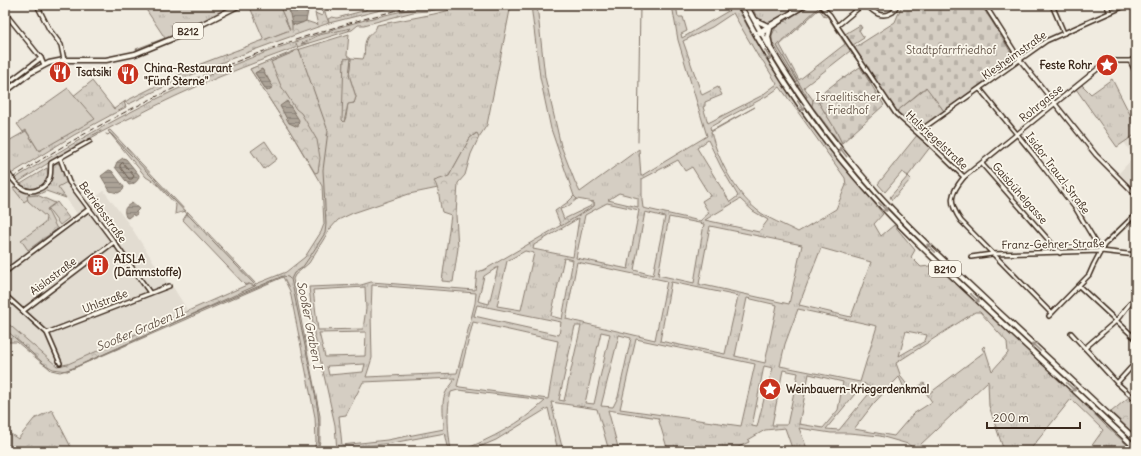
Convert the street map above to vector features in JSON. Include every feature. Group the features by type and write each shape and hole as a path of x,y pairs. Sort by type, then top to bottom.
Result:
{"main road":[{"name":"B212","path":"5,92 24,77 54,61 106,60 135,54 179,36 240,5"},
{"name":"B210","path":"740,5 756,36 779,74 818,129 874,198 942,267 1136,448"},
{"name":"B210","path":"746,5 770,48 811,110 849,161 878,194 945,261 1136,440"},
{"path":"756,36 805,5"},
{"path":"754,20 769,27"},
{"path":"769,27 768,37 770,48"}],"street":[{"path":"37,5 49,29 61,45 64,60"},
{"name":"Halsriegelstraße","path":"820,5 830,15 896,114 918,132 964,177 953,192 951,198 953,208 961,221 1050,315 1079,286"},
{"path":"837,26 862,5"},
{"path":"867,5 873,12 883,16 893,12 897,5"},
{"path":"985,5 1020,60 1054,103 1096,155 1136,195"},
{"path":"1052,5 1064,33"},
{"path":"1106,5 1110,12"},
{"name":"Klesheimstraße","path":"918,132 1046,41 1127,5"},
{"path":"5,13 41,58 44,65"},
{"path":"5,85 41,58"},
{"name":"Rohrgasse","path":"964,177 982,164 1054,103 1100,67 1115,61 1130,61 1136,58"},
{"path":"1130,61 1136,73"},
{"name":"Isidor Trauzl-Straße","path":"980,89 1076,209 1101,251"},
{"path":"5,169 20,188 35,191 49,181 51,163 90,141"},
{"name":"Betriebsstraße","path":"60,158 69,182 150,293"},
{"name":"Gaisbühelgasse","path":"982,164 1060,253"},
{"path":"5,272 89,209"},
{"path":"1136,214 1104,245 1089,275 1079,286 1136,339"},
{"name":"Aislastraße","path":"23,311 114,242"},
{"name":"Franz-Gehrer-Straße","path":"971,257 992,254 1101,251 1136,255"},
{"name":"Uhlstraße","path":"47,333 169,286"},
{"path":"5,295 47,333 60,363"},
{"path":"1085,348 1116,321 1136,296"},
{"path":"1071,334 1117,383 1136,400"},
{"path":"1117,383 1136,362"}],"shaded area":[{"path":"1136,134 1136,190 1119,173 1134,157 1124,142"},
{"path":"67,182 85,205 104,191 131,227 168,284 173,287 188,311 68,364 57,366 5,321 5,275 80,218 58,187"},
{"path":"13,188 24,202 27,196 37,195 57,202 48,209 61,227 5,270 5,194"}],"green space":[{"path":"143,5 232,5 229,8 171,37 137,51 136,49 165,38"},
{"path":"249,5 279,5 290,30 264,40"},
{"path":"279,5 288,5 293,24 296,25 306,21 318,25 315,13 322,16 324,13 321,11 322,5 329,23 202,70 129,104 124,102 198,65 290,30"},
{"path":"375,5 401,5 329,23 328,19 332,17 337,18 366,10 367,7"},
{"path":"430,5 452,5 449,7 429,11 413,12 364,25 358,25 352,30 348,31 350,29 302,43 309,43 242,68 176,96 87,140 17,183 14,179 119,118 197,80 306,38 370,19"},
{"path":"471,5 511,5 487,125 479,137 476,133 470,138 449,176 438,188 409,194 353,213 338,220 330,229 309,263 295,275 293,279 320,416 320,441 318,451 314,451 316,441 315,417 290,291 283,277 67,371 254,286 249,284 245,285 183,220 188,212 256,284 286,272 305,257 321,232 324,224 322,186 290,131 250,69 294,51 349,34 347,55 351,58 363,59 368,36 377,25","holes":["344,59 351,59 349,75 356,97 354,103 348,103 344,122"]},
{"path":"531,5 537,5 545,77 561,146 580,192 639,149 641,176 707,136 678,40 672,5 676,5 678,17 683,17 687,31 681,34 682,38 730,10 727,5 736,5 751,33 785,87 823,139 883,214 874,224 881,236 894,225 915,250 911,257 921,267 937,265 1134,451 1088,451 1103,430 1071,399 1029,451 1004,451 989,406 988,381 919,446 926,451 919,451 917,449 915,451 910,451 912,447 908,444 880,436 831,433 799,428 808,451 793,451 785,428 765,430 748,440 749,442 730,451 668,451 658,418 608,410 619,451 609,451 597,409 551,402 563,451 558,451 548,408 496,440 470,451 461,451 516,424 545,401 458,390 451,392 448,407 448,428 451,451 449,451 445,433 337,451 335,425 314,333 309,287 361,285 371,282 475,290 477,272 484,270 594,206 594,202 577,199 574,196 551,129 540,77","holes":["733,13 759,58 763,61 777,84 761,96 708,123 703,107 705,106 705,102 722,95 718,87 702,95 683,41 712,27","780,87 845,178 846,185 836,209 798,232 766,216 749,203 728,175 714,143 711,132 755,107 711,131 710,127 767,96","708,140 721,167 738,196 730,202 697,148","678,160 685,171 692,167 710,196 702,201 709,213 700,221 643,208 642,179","619,193 638,198 638,207 608,200","740,199 753,211 768,220 759,232 705,220","607,203 639,210 628,269 576,258 585,215","645,212 665,217 653,275 634,270","669,217 704,224 694,283 658,275","579,218 573,257 533,249 534,245","710,226 802,245 789,304 699,284","821,248 871,262 851,317 799,305","525,251 534,253 521,310 497,306 507,261","564,258 573,260 562,319 551,316","577,262 667,281 655,340 566,319","498,267 489,304 478,301 484,276","671,282 738,296 725,354 660,341","372,285 476,293 475,303 457,373 366,377 372,358","365,287 366,309 363,329 318,330 313,290","747,298 777,305 765,363 735,356","477,305 561,322 559,335 474,316","798,309 877,326 860,382 780,366 785,344","975,312 980,312 1007,342 1008,353 992,371 984,346 982,348 984,352 930,393 924,383 912,391 901,377 896,363","473,322 558,341 548,399 457,386","575,326 581,326 564,401 559,400","906,331 927,335 925,341 899,356","366,332 365,356 325,357 319,333","601,332 610,334 594,404 585,403","619,335 631,338 618,397 613,407 601,406","636,339 755,364 741,426 620,409","365,364 363,372 329,375 327,366","764,366 773,368 757,427 752,426","783,370 798,373 787,425 772,425","809,374 843,382 838,410 823,428 799,424","899,377 906,392 914,393 923,388 932,402 913,414 894,436 854,429 874,403","455,378 444,398 444,429 387,440 342,445 339,416 346,415 363,382","864,383 872,390 839,430 826,429"]},
{"path":"755,5 795,5 796,8 770,22 766,22 757,16 752,7"},
{"path":"810,5 818,5 818,8 777,46 807,97 806,98 772,42 772,35 776,27"},
{"name":"Stadtpfarrfriedhof","path":"902,5 981,5 1015,59 944,111 926,87 896,112 854,48 895,22"},
{"path":"818,6 829,17 872,82 871,83 850,51 804,87 813,100 812,106 777,46","holes":["819,9 825,17 827,16 845,44 799,80 780,45"]},
{"path":"860,25 862,28 859,30 864,38 853,45 845,34"},
{"path":"351,28 348,31 301,44 319,35"},
{"path":"761,36 854,170 993,311 904,226 851,167 826,137 802,104 768,53"},
{"path":"294,51 271,62 281,86 296,109 301,113 317,140 320,158 318,172 315,173 250,69","holes":["262,69 273,87 267,91 255,73"]},
{"path":"351,58 349,75 356,97 354,103 348,104 344,122 342,120 344,59"},
{"name":"Israelitischer Friedhof","path":"860,67 884,105 842,143 816,98 843,77 844,78"},
{"path":"1112,79 1136,126 1136,134 1117,147 1076,89 1081,84 1091,94"},
{"path":"92,81 114,109 124,102 126,107 74,135 10,174 5,167 5,143 26,131 39,151 72,97"},
{"path":"927,87 944,111 917,130 904,121 896,112"},
{"path":"68,88 95,119 39,151 26,130 23,132 17,124"},
{"path":"816,98 842,143 840,143 812,106 813,100"},
{"path":"110,130 186,211 175,214 176,205 157,184 146,177 108,131"},
{"path":"477,133 479,137 471,154 465,175 458,183 456,215 458,248 453,282 442,281 451,215 442,212 434,181 449,176 470,138"},
{"path":"918,134 931,146 908,176 902,172 885,192 878,184"},
{"path":"265,141 277,159 264,169 251,151"},
{"path":"56,163 60,164 67,182 58,187 66,198 46,191 37,195 28,196 28,199 24,202 13,188 16,187 25,192 35,192 45,188 52,176 52,166"},
{"path":"47,168 48,177 43,184 31,189 27,189 19,185"},
{"path":"908,176 911,179 892,200 890,197"},
{"path":"37,195 55,203 47,209 57,229 28,250 21,240 45,223 46,217 28,201 27,196"},
{"path":"574,196 577,199 567,207 560,209 564,219 591,206 592,202 594,202 594,206 561,226 555,211"},
{"path":"57,202 69,218 60,225 48,209"},
{"path":"249,284 255,286 67,371 53,369 42,363 17,342 5,342 5,321 57,366 68,364"},
{"path":"1059,373 1062,374 1136,443 1136,445"},
{"path":"1129,397 1136,403 1136,436 1111,412"},
{"path":"52,410 73,451 5,451 5,430 18,439 34,419"}],"water":[{"path":"288,5 307,5 308,11 306,21 296,25 292,24"},
{"path":"262,69 273,87 267,91 255,73"},
{"path":"287,101 299,120 298,127 289,123 280,106"},
{"path":"123,158 126,159 139,175 137,181 131,185 129,185 115,167 117,162"},
{"path":"109,170 112,171 124,187 123,190 118,193 110,191 101,176"},
{"path":"132,203 139,209 136,212 137,214 134,216 133,214 128,218 126,217 125,210 126,207"}],"waterway":[{"path":"224,5 231,5"},
{"path":"638,142 640,5"},
{"path":"292,24 292,30"},
{"path":"296,43 298,48"},
{"name":"Sooßer Graben I","path":"299,49 328,131 323,170 326,224 325,233 302,268 294,273 291,279 317,406 319,428 317,451"},
{"path":"93,135 101,131"},
{"path":"106,134 108,135 110,133 256,286"},
{"name":"Sooßer Graben II","path":"5,329 51,370 60,372 73,368 283,276 290,279"}],"railway":[{"path":"5,183 102,124 152,98 204,75 311,35 420,5"}],"place":[{"name":"Feste Rohr","path":"1107,65"},
{"name":"Tsatsiki","path":"60,72"},
{"name":"China-Restaurant \"Fünf Sterne\"","path":"128,74"},
{"name":"AISLA (Dämmstoffe)","path":"98,265"},
{"name":"Weinbauern-Kriegerdenkmal","path":"770,389"}]}
